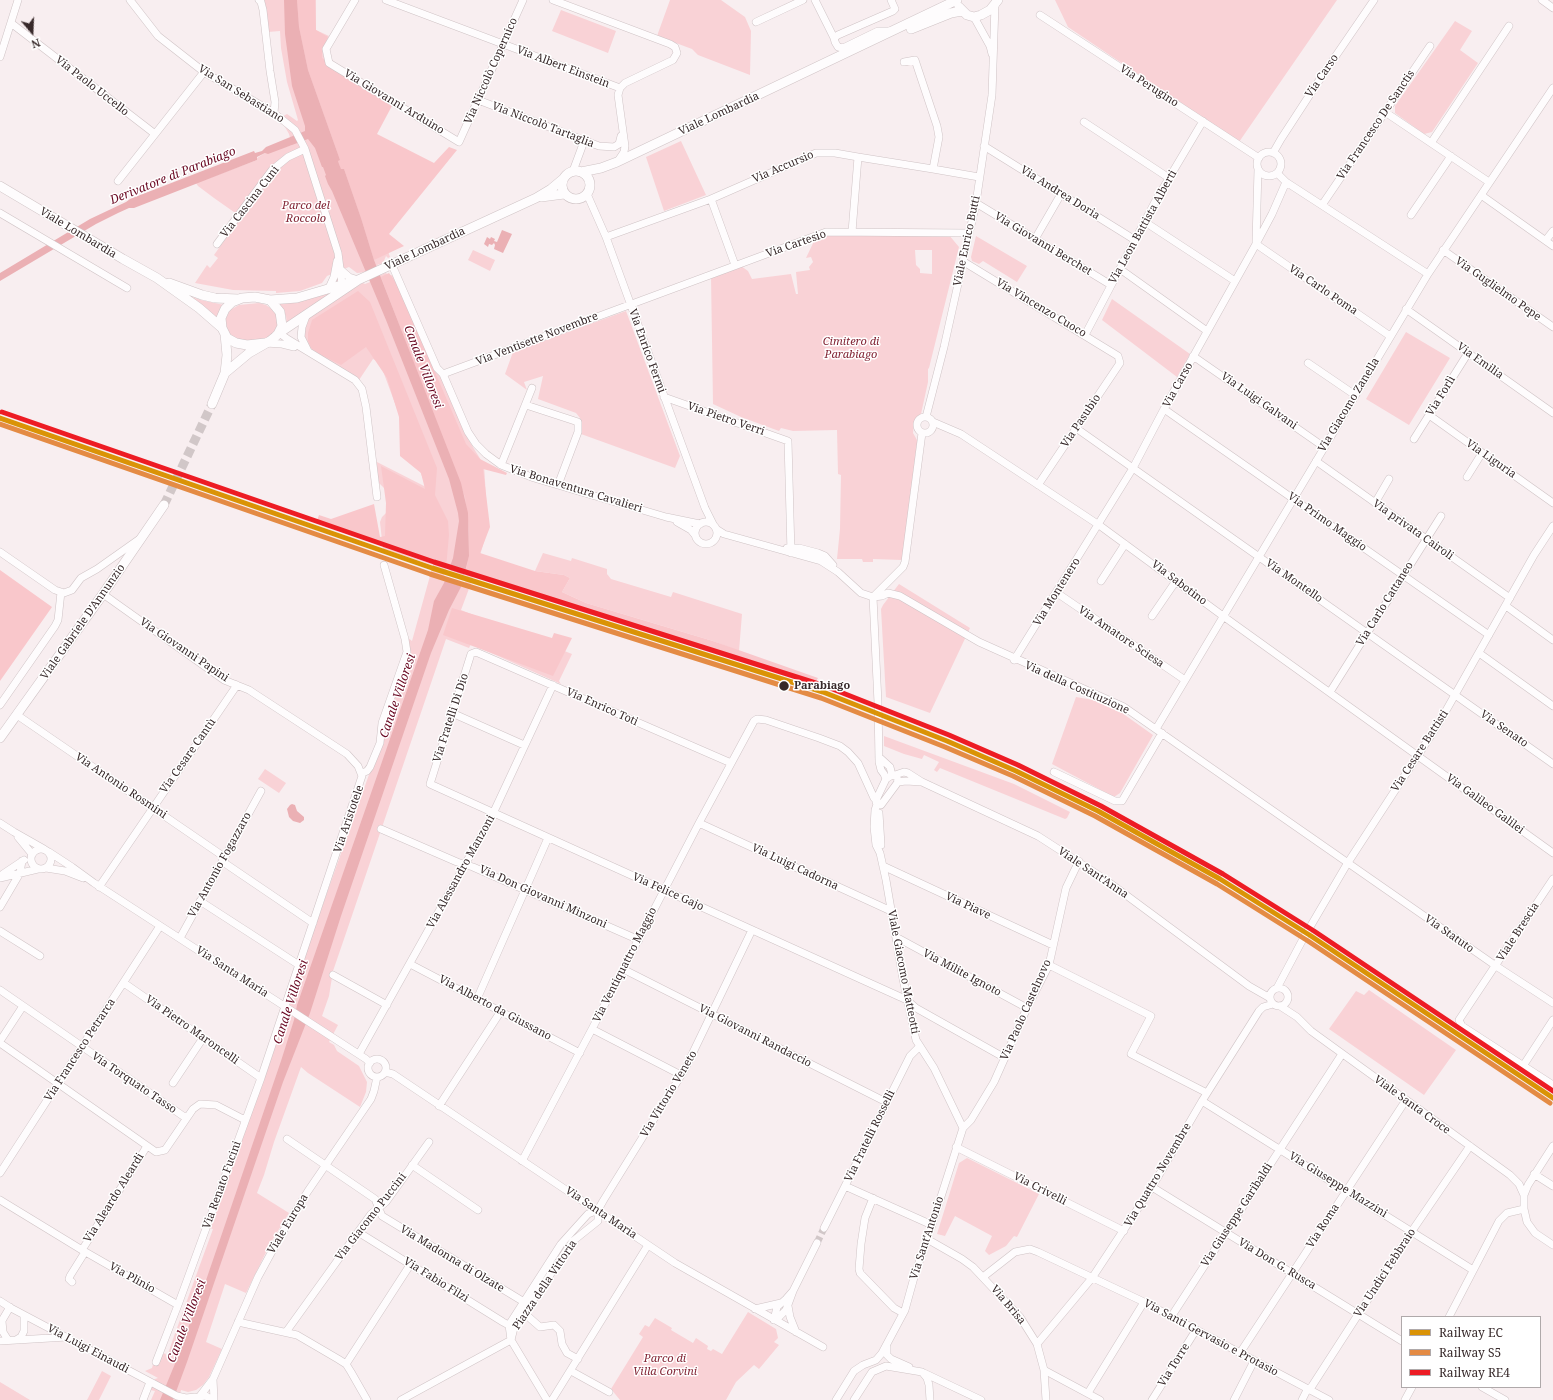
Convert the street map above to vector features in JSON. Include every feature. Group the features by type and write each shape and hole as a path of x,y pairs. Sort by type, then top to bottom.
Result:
{"main road":[{"path":"957,0 962,11 967,15 974,17 986,13 997,2"},
{"name":"Viale Lombardia","path":"0,186 157,278 199,308 223,331 230,340 241,344 254,345 265,343 361,279 536,198 551,189 566,175 601,168 617,162 957,0"},
{"name":"Viale Lombardia","path":"837,58 951,13 962,11"},
{"name":"Viale Lombardia","path":"589,182 601,168"},
{"path":"577,172 588,178 589,190 587,194"},
{"path":"563,179 562,186 564,194"},
{"name":"Viale Lombardia","path":"536,198 564,194 576,200 587,194"},
{"name":"Viale Lombardia","path":"157,278 202,295 215,298 240,299 255,297 270,300 297,298 361,279"},
{"path":"212,404 225,373 227,351 222,318 225,309 232,302 240,299"},
{"path":"270,300 278,308 282,316 282,326 279,333"},
{"path":"225,373 248,353 265,343"},
{"name":"Viale Gabriele D'Annunzio","path":"0,738 164,506"}],"street":[{"path":"0,57 18,0"},
{"name":"Via San Sebastiano","path":"130,0 158,36 204,72 274,113 290,125 298,134 305,149 338,253 342,284 339,294"},
{"name":"Via Giovanni Arduino","path":"355,0 326,49 329,63 459,142"},
{"name":"Via Albert Einstein","path":"386,0 620,88 618,95 624,146"},
{"name":"Via Niccolò Copernico","path":"459,142 523,0"},
{"path":"553,0 673,45 677,53 675,58 670,62 625,83 620,88"},
{"path":"756,22 803,0"},
{"path":"815,0 838,47 843,48 878,31 894,30"},
{"path":"834,38 893,11 895,9 891,0"},
{"name":"Via Carso","path":"1273,153 1281,138 1374,0"},
{"path":"1542,0 1553,8"},
{"path":"260,1 275,102 274,113"},
{"name":"Viale Enrico Butti","path":"926,417 964,262 976,203 992,95 997,2"},
{"name":"Via Perugino","path":"1040,15 1259,158"},
{"path":"974,17 990,46 994,62"},
{"name":"Via Paolo Uccello","path":"11,23 155,134"},
{"path":"1431,143 1509,26"},
{"name":"Via Francesco De Sanctis","path":"1322,205 1430,46"},
{"path":"904,62 914,60 938,126 939,137 933,169"},
{"path":"118,181 204,72"},
{"name":"Via Giacomo Zanella","path":"1156,729 1406,309 1443,250 1553,88"},
{"name":"Via Niccolò Tartaglia","path":"478,100 599,146 614,147 619,144 622,132"},
{"path":"1385,112 1489,182"},
{"name":"Via Leon Battista Alberti","path":"1085,335 1144,222 1203,121"},
{"path":"1084,122 1169,178"},
{"path":"577,172 576,162 583,144 582,140"},
{"path":"617,162 624,152 624,146 640,151"},
{"name":"Via Andrea Doria","path":"984,146 1135,240"},
{"name":"Via Cascina Cuni","path":"217,244 272,170 288,157 305,149"},
{"name":"Via Accursio","path":"606,237 711,199 816,153 835,153 980,177"},
{"path":"1265,153 1273,153 1280,162 1280,166 1276,173 1266,176 1260,172 1257,163 1259,158 1265,153"},
{"path":"1411,215 1451,156"},
{"path":"852,232 858,157"},
{"name":"Via Carso","path":"1256,244 1258,169"},
{"path":"1276,173 1286,182 1428,274"},
{"name":"Via Carso","path":"1098,525 1133,468 1193,356 1256,244 1272,214 1286,182"},
{"name":"Via Enrico Fermi","path":"587,194 606,237 705,508 715,527"},
{"path":"1035,239 1061,194"},
{"path":"1481,195 1553,246"},
{"path":"711,199 736,265"},
{"name":"Via Giovanni Berchet","path":"976,203 1111,285"},
{"name":"Viale Lombardia","path":"0,213 127,288"},
{"path":"1144,222 1235,280"},
{"path":"1546,240 1553,231"},
{"name":"Via Cartesio","path":"631,304 826,232 969,233"},
{"name":"Via Carlo Poma","path":"1256,244 1390,336"},
{"name":"Via Guglielmo Pepe","path":"1443,250 1553,327"},
{"name":"Via San Sebastiano","path":"329,288 335,273 338,253"},
{"name":"Via Vincenzo Cuoco","path":"964,262 1118,356"},
{"name":"Via Bonaventura Cavalieri","path":"392,265 437,368 443,374 468,432 476,444 486,454 501,465 534,478 666,517 701,524 707,522 724,534 740,539 771,547 790,550 804,549 818,552 831,561 838,572 861,593 873,597"},
{"path":"341,270 349,277 361,279"},
{"path":"1120,270 1207,331"},
{"name":"Via Ventisette Novembre","path":"443,374 631,304"},
{"name":"Via Emilia","path":"1406,309 1553,413"},
{"path":"306,316 302,327 301,337 311,354"},
{"path":"279,333 355,380 362,389 366,407 377,497"},
{"path":"265,343 289,345 311,354"},
{"name":"Via Forlì","path":"1414,439 1468,353"},
{"name":"Via Pasubio","path":"1038,485 1120,363 1118,356"},
{"name":"Via Luigi Galvani","path":"1193,356 1324,447"},
{"path":"1308,363 1355,394"},
{"path":"501,465 532,388"},
{"name":"Via Pietro Verri","path":"664,397 788,441 790,550"},
{"path":"526,404 578,422 578,432 558,485"},
{"name":"Via Primo Maggio","path":"1164,409 1489,635"},
{"name":"Via Liguria","path":"1429,415 1553,503"},
{"path":"926,417 933,422 933,429 928,433 922,433 917,428 917,424 920,419 926,417"},
{"name":"Via Sabotino","path":"933,422 961,434 1098,525 1418,755"},
{"name":"Via Montello","path":"1076,428 1456,695"},
{"path":"892,778 880,767 873,597 903,567 905,562 922,433"},
{"path":"1467,477 1482,453"},
{"name":"Via privata Cairoli","path":"1316,461 1510,598"},
{"path":"1375,503 1389,479"},
{"path":"695,535 696,529 705,517 705,508"},
{"name":"Via Carlo Cattaneo","path":"1330,692 1441,516"},
{"name":"Via Bonaventura Cavalieri","path":"666,517 691,530 697,540 702,544 709,544 724,538 740,539"},
{"name":"Via Montenero","path":"1014,660 1098,525"},
{"name":"Via Cesare Battisti","path":"1276,988 1285,976 1303,939 1347,864 1456,695 1534,555 1553,526"},
{"path":"714,541 716,536 715,527"},
{"path":"0,552 55,590 68,592 72,590 81,578 97,569 142,537"},
{"path":"1101,581 1125,544"},
{"name":"Via Aristotele","path":"288,1008 299,965 362,780 362,773 370,768 377,749 382,723 407,652 405,638 384,565"},
{"path":"1152,616 1176,581"},
{"path":"0,705 55,626 58,620 61,592"},
{"name":"Via della Costituzione","path":"873,597 882,596 888,593 900,596 974,640 1014,660 1124,707 1347,864"},
{"name":"Via Amatore Sciesa","path":"1057,593 1185,680"},
{"name":"Via Giovanni Papini","path":"103,594 224,680 249,690 347,754 362,773"},
{"path":"1506,606 1553,640"},
{"name":"Via Enrico Toti","path":"473,652 553,685 731,763"},
{"name":"Via Fratelli Di Dio","path":"430,784 471,654 473,652"},
{"path":"1479,653 1553,706"},
{"name":"Via Cesare Cantù","path":"97,885 237,685"},
{"name":"Via Alessandro Manzoni","path":"359,1054 493,813 553,685"},
{"name":"Via Senato","path":"1456,695 1553,762"},
{"path":"452,713 524,745"},
{"name":"Via Antonio Rosmini","path":"17,715 220,854 226,864 314,923"},
{"name":"Via Ventiquattro Maggio","path":"522,1161 580,1053 750,726 757,719 762,719 840,746 848,752 861,768 874,798 878,803"},
{"path":"1054,772 1115,801 1122,801 1162,733"},
{"name":"Via Galileo Galilei","path":"1418,755 1553,852"},
{"name":"Viale Sant'Anna","path":"892,778 904,772 908,773 922,782 1038,836 1079,861 1271,1001"},
{"name":"Viale Giacomo Matteotti","path":"892,778 878,803 874,827 876,846 880,853 883,866 907,1000 919,1047 934,1068 963,1128"},
{"name":"Viale Giacomo Matteotti","path":"878,803 892,778"},
{"name":"Via Felice Gajo","path":"430,784 907,1000 916,1008 1004,1058"},
{"name":"Via Antonio Fogazzaro","path":"180,938 261,791"},
{"name":"Via Santa Maria","path":"0,823 72,867 97,885 359,1054 370,1063"},
{"name":"Via Luigi Cadorna","path":"699,823 891,911"},
{"name":"Via Don Giovanni Minzoni","path":"381,829 638,940"},
{"name":"Via Santa Maria","path":"14,832 32,855 32,864 38,869 46,868 65,871 97,885"},
{"path":"477,999 548,838"},
{"path":"0,877 32,855 38,849 47,851 52,859 49,866 46,868"},
{"path":"0,907 20,873 22,861"},
{"name":"Via Paolo Castelnovo","path":"963,1128 971,1120 994,1082 1027,1008 1049,965 1066,888 1079,861"},
{"name":"Via Statuto","path":"1347,864 1496,966 1553,1003"},
{"name":"Via Piave","path":"883,866 1053,945"},
{"path":"0,877 38,869"},
{"name":"Viale Brescia","path":"1523,1066 1462,1026 1459,1020 1553,879"},
{"path":"200,901 299,965"},
{"name":"Via Francesco Petrarca","path":"0,1174 2,1165 58,1084 160,926"},
{"name":"Via Vittorio Veneto","path":"598,1210 681,1075 752,930"},
{"path":"0,931 40,956"},
{"name":"Via Milite Ignoto","path":"896,937 1027,1008"},
{"name":"Via Alberto da Giussano","path":"410,964 580,1053"},
{"path":"1049,965 1152,1016 1131,1054 1207,1093"},
{"name":"Via Giovanni Randaccio","path":"623,969 886,1102"},
{"path":"333,975 387,1005"},
{"name":"Via Cesare Battisti","path":"1285,976 1285,990"},
{"name":"Via Pietro Maroncelli","path":"124,983 261,1078"},
{"name":"Viale Sant'Anna","path":"1249,986 1265,990 1276,988"},
{"path":"1276,988 1285,990 1288,999 1285,1004 1280,1006 1271,1001 1271,992 1276,988"},
{"name":"Via Torquato Tasso","path":"0,990 186,1118"},
{"name":"Viale Santa Croce","path":"1288,999 1297,1017"},
{"name":"Via Quattro Novembre","path":"1037,1344 1092,1278 1152,1187 1202,1101 1259,1011 1271,1001"},
{"path":"23,1006 0,1042 147,1146"},
{"name":"Viale Santa Croce","path":"1280,1006 1297,1017 1311,1031 1342,1054 1514,1179 1522,1189 1524,1195"},
{"name":"Via Renato Fucini","path":"156,1362 288,1008"},
{"path":"439,1106 501,1011"},
{"path":"1553,1020 1523,1066 1553,1085"},
{"path":"592,1029 681,1075"},
{"path":"173,1083 203,1038"},
{"name":"Via Fratelli Rosselli","path":"824,1228 910,1056 919,1047"},
{"name":"Via Giuseppe Garibaldi","path":"1171,1317 1342,1054"},
{"path":"375,1060 382,1061 385,1066 385,1072 377,1077 369,1073 368,1067 370,1063 375,1060"},
{"name":"Via Santa Maria","path":"385,1072 393,1074 675,1263 823,1347"},
{"name":"Viale Europa","path":"196,1398 213,1379 258,1277 282,1233 325,1166 371,1099 377,1077"},
{"name":"Via Roma","path":"1240,1353 1406,1100"},
{"name":"Via Giuseppe Mazzini","path":"1202,1101 1280,1148 1474,1270"},
{"name":"Via Torquato Tasso","path":"147,1146 156,1152 165,1150 186,1118 196,1106 216,1104 245,1120"},
{"name":"Via Sant'Antonio","path":"859,1367 876,1360 887,1346 903,1313 963,1128"},
{"name":"Via Madonna di Olzate","path":"287,1139 375,1199 382,1216 526,1304"},
{"name":"Via Giacomo Puccini","path":"286,1332 358,1232 372,1214 386,1202 428,1142"},
{"name":"Via Aleardo Aleardi","path":"84,1251 147,1146"},
{"name":"Via Undici Febbraio","path":"1302,1400 1412,1231 1470,1146"},
{"path":"1553,1146 1534,1174 1524,1195 1524,1209 1527,1222 1535,1233 1553,1245"},
{"name":"Via Crivelli","path":"956,1147 1124,1231"},
{"path":"412,1165 478,1210"},
{"path":"1534,1174 1553,1186"},
{"path":"845,1186 932,1225"},
{"name":"Via Don G. Rusca","path":"1152,1187 1401,1339"},
{"path":"873,1198 865,1218 861,1244 860,1273 894,1308 903,1313"},
{"name":"Via Plinio","path":"0,1200 84,1251 178,1305"},
{"path":"1450,1316 1499,1221 1507,1213 1524,1209"},
{"name":"Piazza della Vittoria","path":"511,1340 512,1326 561,1244 588,1214 598,1210 598,1221 573,1241 526,1304 524,1313 512,1326"},
{"name":"Via Fabio Filzi","path":"358,1232 512,1326"},
{"name":"Via Brisa","path":"927,1239 962,1258 973,1267 1020,1317 1037,1344 1044,1370 1046,1400"},
{"path":"774,1320 776,1310 785,1304 793,1291 817,1243"},
{"path":"552,1400 648,1245"},
{"name":"Via Santi Gervasio e Protasio","path":"983,1277 1015,1252 1030,1249 1144,1302 1329,1400"},
{"path":"72,1282 70,1276 84,1251"},
{"path":"346,1364 410,1265"},
{"name":"Via Luigi Einaudi","path":"0,1301 179,1398 196,1398"},
{"path":"1088,1393 1144,1302"},
{"path":"755,1309 785,1304"},
{"path":"785,1304 796,1332"},
{"path":"10,1307 1,1323 3,1332 12,1340"},
{"path":"524,1313 540,1327 554,1325 560,1331 562,1344 567,1353 578,1359"},
{"path":"12,1340 21,1337 24,1331 24,1315"},
{"path":"238,1322 297,1335 338,1359 346,1364 367,1400"},
{"name":"Via Torre","path":"1152,1400 1196,1330"},
{"path":"0,1341 67,1337"},
{"path":"401,1400 511,1340 547,1400"},
{"path":"887,1346 887,1355 891,1359 981,1400"},
{"path":"1234,1400 1254,1361"},
{"path":"854,1400 866,1379 872,1372 886,1366 922,1372 927,1378 929,1385 930,1400"},
{"path":"836,1400 851,1373 859,1367 866,1371 866,1379"},
{"path":"1044,1370 1100,1400"},
{"path":"571,1371 609,1392"},
{"name":"Viale Europa","path":"196,1398 206,1396 213,1400 213,1379"},
{"path":"142,1400 153,1384"},
{"path":"1405,1400 1411,1388"},
{"path":"1484,1388 1505,1400"}],"green space":[{"name":"Parco del Roccolo","path":"264,0 316,0 316,30 329,36 323,50 325,65 390,257 388,258 386,256 383,263 377,265 381,275 385,273 394,276 400,282 468,439 484,465 488,529 473,578 461,610 572,654 559,681 561,684 471,644 469,648 446,639 333,971 329,996 322,1016 338,1025 329,1042 334,1045 337,1051 359,1066 367,1082 366,1092 360,1107 301,1067 257,1193 289,1213 271,1242 246,1293 225,1284 206,1342 222,1349 209,1377 203,1385 196,1390 188,1392 181,1390 179,1398 182,1400 151,1400 155,1391 150,1390 155,1379 158,1378 145,1371 152,1368 157,1351 164,1354 165,1353 167,1357 213,1229 210,1228 377,752 385,718 404,663 407,637 412,641 433,565 383,549 380,522 382,517 389,510 386,490 378,482 375,461 426,487 380,363 373,359 359,380 314,353 307,346 304,339 304,330 309,318 350,290 363,283 365,284 370,282 366,272 357,273 349,267 344,269 354,277 334,285 337,272 327,276 322,283 300,291 276,293 276,291 233,290 195,283 207,265 210,268 218,258 214,255 241,217 196,183 257,160 257,158 265,153 292,145 289,134 280,118 287,114 297,121 298,120 287,82 281,48 280,31 268,32"},
{"path":"670,0 721,0 745,17 751,31 750,75 698,55 692,49 657,36"},
{"path":"1055,0 1337,0 1239,142 1068,27"},
{"path":"561,10 616,31 608,53 552,31"},
{"path":"1455,21 1472,31 1460,50 1478,63 1432,132 1424,134 1395,113 1395,106"},
{"path":"681,141 706,195 664,211 646,157"},
{"name":"Cimitero di Parabiago","path":"827,234 949,235 959,247 928,369 928,382 921,414 914,423 913,433 917,440 917,444 902,560 873,559 873,562 863,562 862,559 837,559 840,529 841,475 838,474 837,430 793,431 781,428 779,431 741,417 713,404 711,276 741,266 748,271 752,279 791,274 796,294 798,294 796,272 810,270 809,267 813,262 811,257 806,258 816,237","holes":["915,250 932,250 932,274 920,273 920,269 916,265"]},
{"path":"976,236 1027,266 1017,282 983,261 979,264 972,261 971,257"},
{"path":"473,250 495,260 490,271 468,260"},
{"path":"338,289 287,326 286,316 279,304 306,300"},
{"path":"192,297 224,305 217,320 193,301"},
{"path":"1112,299 1190,354 1177,377 1102,320"},
{"path":"259,303 266,305 276,312 279,322 275,333 265,341 241,342 230,336 227,331 225,320 230,310 239,305"},
{"path":"626,311 680,456 675,468 581,434 582,424 576,413 538,399 543,376 524,382 527,390 505,374 513,352"},
{"path":"1406,332 1450,358 1409,425 1366,399"},
{"path":"543,553 571,561 572,558 607,569 607,574 611,579 671,597 673,592 742,614 739,651 713,641 586,603 562,592 570,578 564,575 535,571"},
{"path":"899,584 970,628 930,713 886,697 881,609"},
{"path":"1076,697 1093,700 1122,713 1153,735 1120,793 1114,797 1052,764"},
{"path":"884,736 1014,784 1070,812 1065,819 940,768 937,772 934,770 939,762 924,755 922,759 884,746"},
{"path":"265,769 286,783 279,793 258,779"},
{"path":"1369,990 1456,1050 1424,1095 1329,1029 1356,991 1364,995"},
{"path":"967,1158 1039,1194 1017,1237 1014,1236 1006,1246 989,1255 985,1251 992,1236 955,1216 945,1236 937,1234 959,1163"},
{"name":"Parco di Villa Corvini","path":"748,1312 776,1329 778,1338 774,1342 779,1345 759,1369 754,1365 736,1382 726,1400 620,1400 611,1389 643,1337 639,1334 645,1325 649,1327 655,1318 672,1328 671,1330 693,1343 696,1338 708,1346 707,1349 711,1351 713,1349 722,1354"},
{"path":"102,1371 111,1376 99,1400 87,1400"},
{"path":"0,1382 30,1400 0,1400"}],"shaded area":[{"path":"284,0 297,0 299,27 308,70 340,160 338,161 339,164 341,169 344,169 374,260 461,483 468,513 469,556 461,587 449,610 431,653 341,916 310,1013 283,1082 187,1362 173,1400 160,1400 179,1354 199,1297 195,1295 196,1291 202,1292 281,1061 294,1020 297,1005 428,630 434,601 444,583 453,558 459,521 458,513 449,479 386,320 328,184 315,148 308,139 268,154 265,153 257,157 257,160 134,208 129,208 96,224 0,281 0,273 90,219 130,199 254,151 255,153 262,151 266,147 305,131 305,126 292,86 285,34"},
{"path":"297,0 315,0 316,30 328,37 322,50 322,58 394,102 377,134 434,163 449,147 457,150 389,234 404,246 374,260 344,169 341,170 338,161 340,160 308,70 299,27"},
{"path":"502,230 512,234 503,253 494,249 494,243 492,245 489,244 488,247 484,244 487,237 490,239 491,237 495,239 494,241 497,242"},
{"path":"389,273 397,284 466,444 480,459 507,473 506,475 483,469 490,527 480,553 535,571 564,575 570,578 562,592 586,603 713,641 818,678 814,684 715,653 713,649 494,582 465,575 469,556 469,530 465,497 381,277"},
{"path":"358,291 370,302 437,468 435,495 448,521 449,535 446,568 375,542 316,523 319,515 331,519 374,504 380,537 385,536 386,503 381,466 425,489 421,473 400,456 399,417 387,378 366,347 341,365 311,348 308,341 308,333 312,320"},
{"path":"0,570 52,607 0,681"},
{"path":"452,608 552,638 554,633 572,638 553,676 443,635"},
{"path":"292,804 295,805 297,811 304,817 304,820 300,823 293,821 289,817 287,809"}],"pier":[{"path":"446,569 467,576 464,587 443,580"}],"tunnel":[{"path":"164,505 212,404"},
{"path":"817,1243 824,1228"}],"rail line":[{"name":"RE4","path":"2,412 434,562 825,686 949,735 1018,765 1101,806 1223,874 1314,931 1553,1091"},
{"name":"EC","path":"0,418 432,568 823,692 947,741 1016,771 1098,811 1220,879 1311,936 1553,1098"},
{"name":"S5","path":"0,424 430,574 821,698 945,747 1013,776 1095,816 1217,884 1308,941 1550,1103"}],"place":[{"name":"Parabiago","path":"784,686"}],"water label":[{"name":"Derivatore di Parabiago","path":"173,176"},
{"name":"Canale Villoresi","path":"423,367"},
{"name":"Canale Villoresi","path":"398,696"},
{"name":"Canale Villoresi","path":"291,1002"},
{"name":"Canale Villoresi","path":"187,1321"}]}
